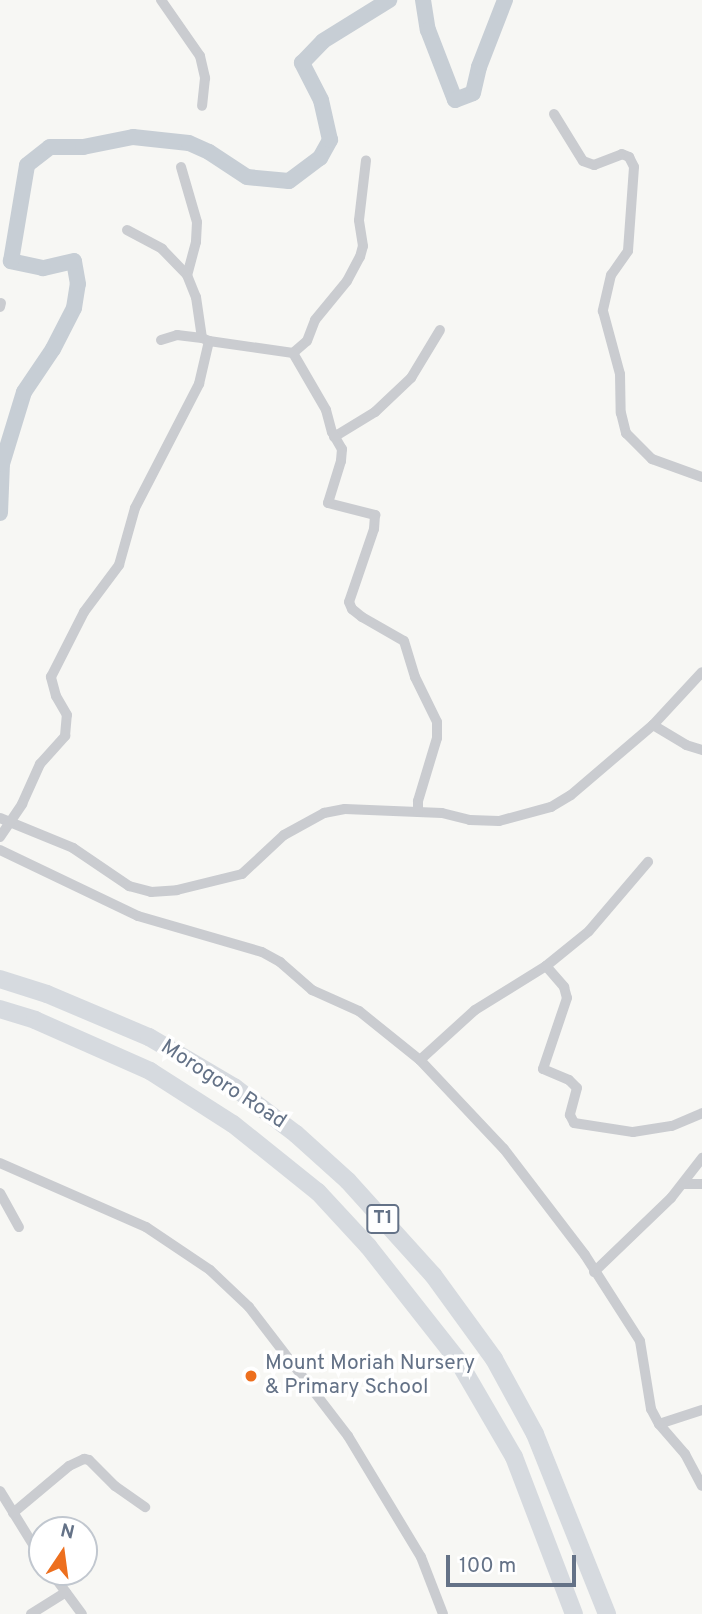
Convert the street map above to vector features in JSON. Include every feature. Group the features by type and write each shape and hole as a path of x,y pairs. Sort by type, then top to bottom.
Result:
{"highway":[{"name":"Morogoro Road","path":"0,979 47,994 149,1037 234,1087 296,1134 348,1181 433,1275 494,1359 535,1434 607,1614"},
{"name":"Morogoro Road","path":"0,1009 35,1020 150,1072 233,1124 318,1192 369,1246 457,1359 514,1457 574,1614"}],"street":[{"path":"161,0 200,56 205,79 202,106"},
{"path":"554,114 583,161 594,165 622,154 629,157 634,167 628,251 611,275 603,311 620,373 621,413 626,433 652,459 702,477"},
{"path":"161,340 177,335 293,353 307,341 315,320 346,281 360,257 363,246 359,220 366,160"},
{"path":"181,167 197,222 196,242 187,275"},
{"path":"0,837 5,820 40,764 63,740 68,729 67,715 56,696 51,677 84,612 119,565 135,508 199,384 206,339 196,297 187,275 157,245 127,230"},
{"path":"334,437 375,412 411,378 440,330"},
{"path":"293,353 326,410 334,437 342,449 328,503 375,515 374,529 349,598 350,606 404,641 423,697 437,722 438,738 418,801 418,812"},
{"path":"5,820 73,848 129,886 162,893 242,874 285,835 324,813 345,809 418,812 499,821 535,813 570,795 653,725 702,672"},
{"path":"653,725 686,745 702,750"},
{"path":"0,850 138,916 262,952 280,962 312,990 359,1011 420,1060 504,1149 578,1246 640,1341 646,1366 648,1399 659,1424 685,1454 702,1486"},
{"path":"420,1060 475,1010 546,966 589,931 648,862"},
{"path":"546,966 564,987 568,998 543,1069 569,1080 577,1088 570,1115 573,1123 634,1132 672,1126 702,1113"},
{"path":"594,1272 683,1184 702,1158"},
{"path":"0,1163 146,1227 210,1270 249,1307 348,1436 421,1557 443,1614"},
{"path":"683,1184 702,1184"},
{"path":"0,1193 19,1227"},
{"path":"659,1424 702,1410"},
{"path":"13,1513 69,1466 83,1459 89,1460 115,1486 145,1507"},
{"path":"0,1491 28,1537"},
{"path":"62,1586 82,1614"},
{"path":"31,1614 66,1592"}],"waterway":[{"path":"0,513 2,464 24,392 53,349 74,308 78,284 74,261 43,268 11,261 27,165 50,147 83,147 133,137 189,143 209,152 247,177 289,181 320,158 330,140 321,100 302,63 323,41 389,0"},
{"path":"423,0 428,30 455,100 473,93 479,67 505,0"}],"place":[{"name":"Mount Moriah Nursery & Primary School","path":"251,1376"}]}
